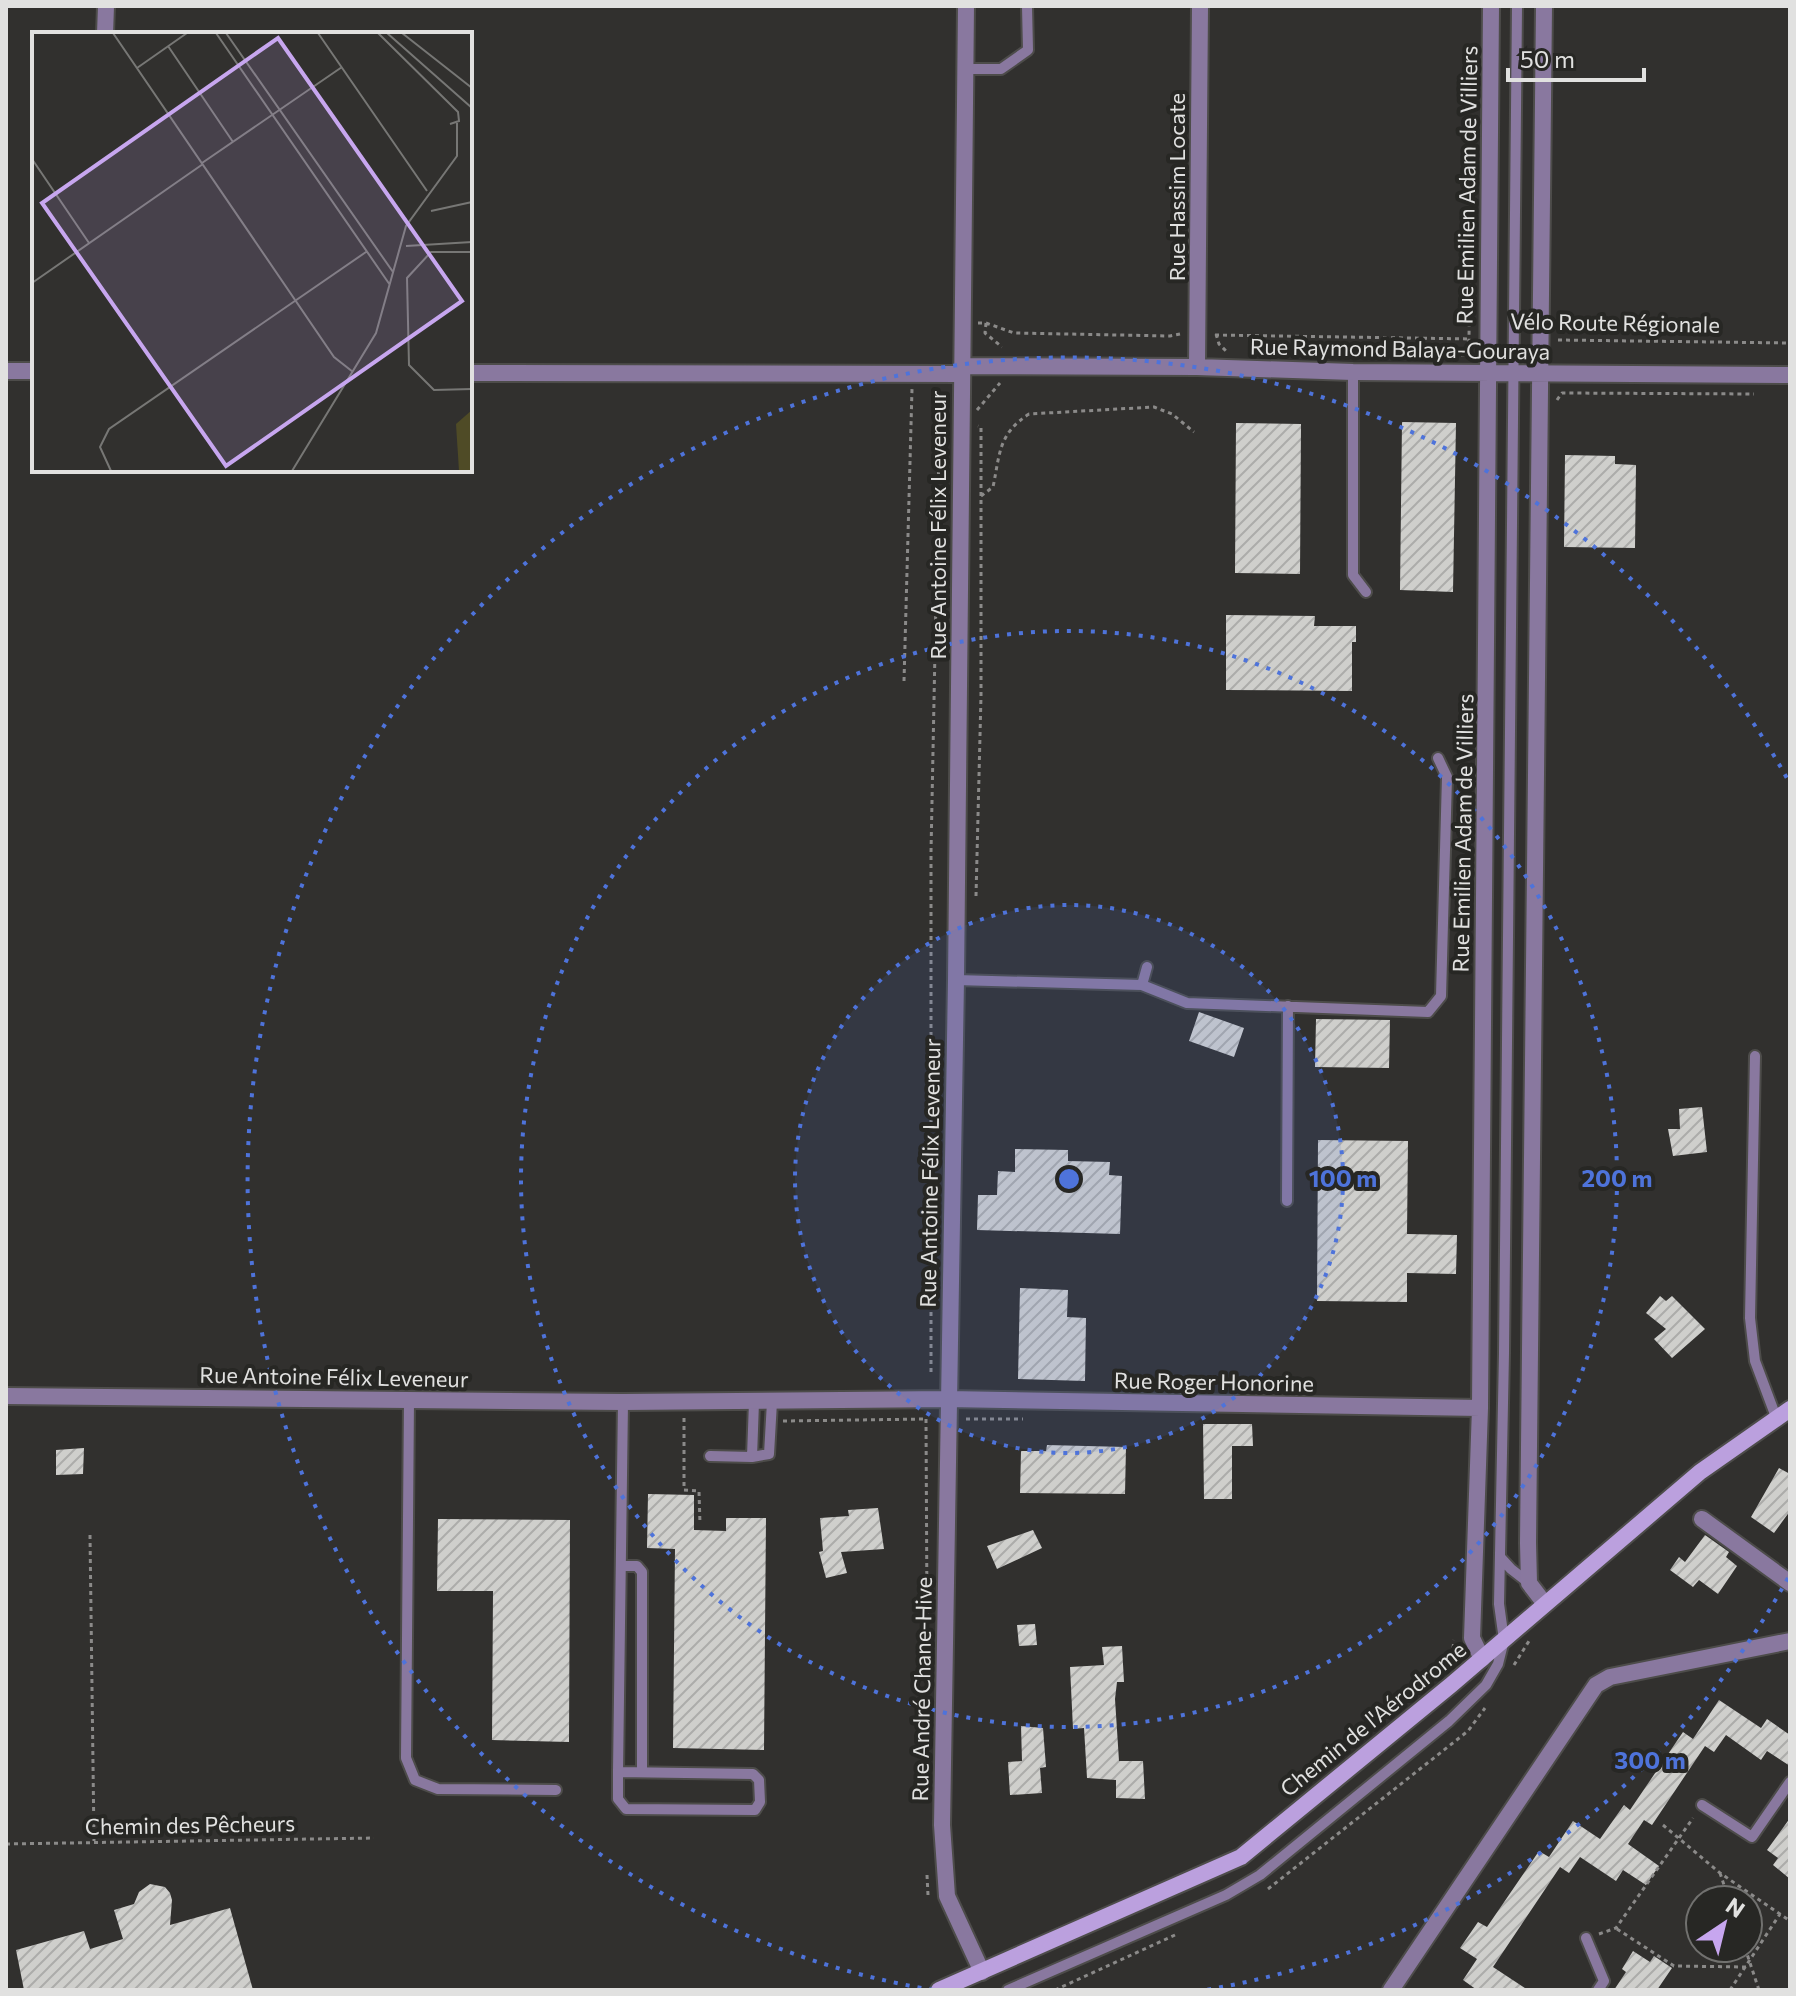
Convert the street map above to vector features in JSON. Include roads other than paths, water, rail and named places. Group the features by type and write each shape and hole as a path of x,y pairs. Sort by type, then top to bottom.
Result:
{"main road":[{"name":"Chemin de l'Aérodrome","path":"939,1990 1241,1857 1482,1659 1700,1472 1783,1413"}],"street":[{"path":"105,32 106,6"},
{"name":"Rue Antoine Félix Leveneur","path":"6,1396 623,1402 948,1399 956,980 966,6"},
{"name":"Rue Hassim Locate","path":"1197,367 1189,332 1200,6"},
{"name":"Rue Emilien Adam de Villiers","path":"1482,1659 1472,1638 1480,1408 1491,6"},
{"path":"1544,6 1529,1583 1545,1604"},
{"name":"Rue Raymond Balaya-Gouraya","path":"472,373 913,374 962,370 1197,367 1489,374 1790,375"},
{"path":"6,371 32,371"},
{"name":"Rue Roger Honorine","path":"948,1399 1480,1408"},
{"name":"Rue André Chane-Hive","path":"948,1399 944,1875 947,1896 982,1972"},
{"path":"1702,1519 1790,1583"},
{"path":"1391,1990 1596,1685 1610,1677 1790,1641"}],"lane":[{"path":"965,69 1001,69 1028,50 1027,6"},
{"path":"1008,1990 1226,1895 1260,1875 1449,1721 1486,1685 1498,1664 1504,1640 1499,1604 1517,6"},
{"path":"1353,372 1353,575 1366,592"},
{"path":"956,980 1142,985 1187,1003 1428,1012 1441,996 1447,777 1438,758"},
{"path":"1142,985 1147,967"},
{"path":"1287,1201 1288,1006"},
{"path":"1755,1056 1750,1318 1755,1361 1783,1413"},
{"path":"409,1400 406,1758 415,1780 438,1789 556,1790"},
{"path":"618,1772 753,1774 759,1780 760,1802 755,1810 626,1809 618,1799 618,1772 623,1402"},
{"path":"752,1457 754,1402"},
{"path":"710,1456 752,1457 769,1454 772,1402"},
{"path":"1500,1557 1529,1583"},
{"path":"621,1566 637,1566 642,1572 642,1772"},
{"path":"1702,1805 1752,1837 1790,1782"},
{"path":"1586,1938 1604,1981 1598,1990"}]}
